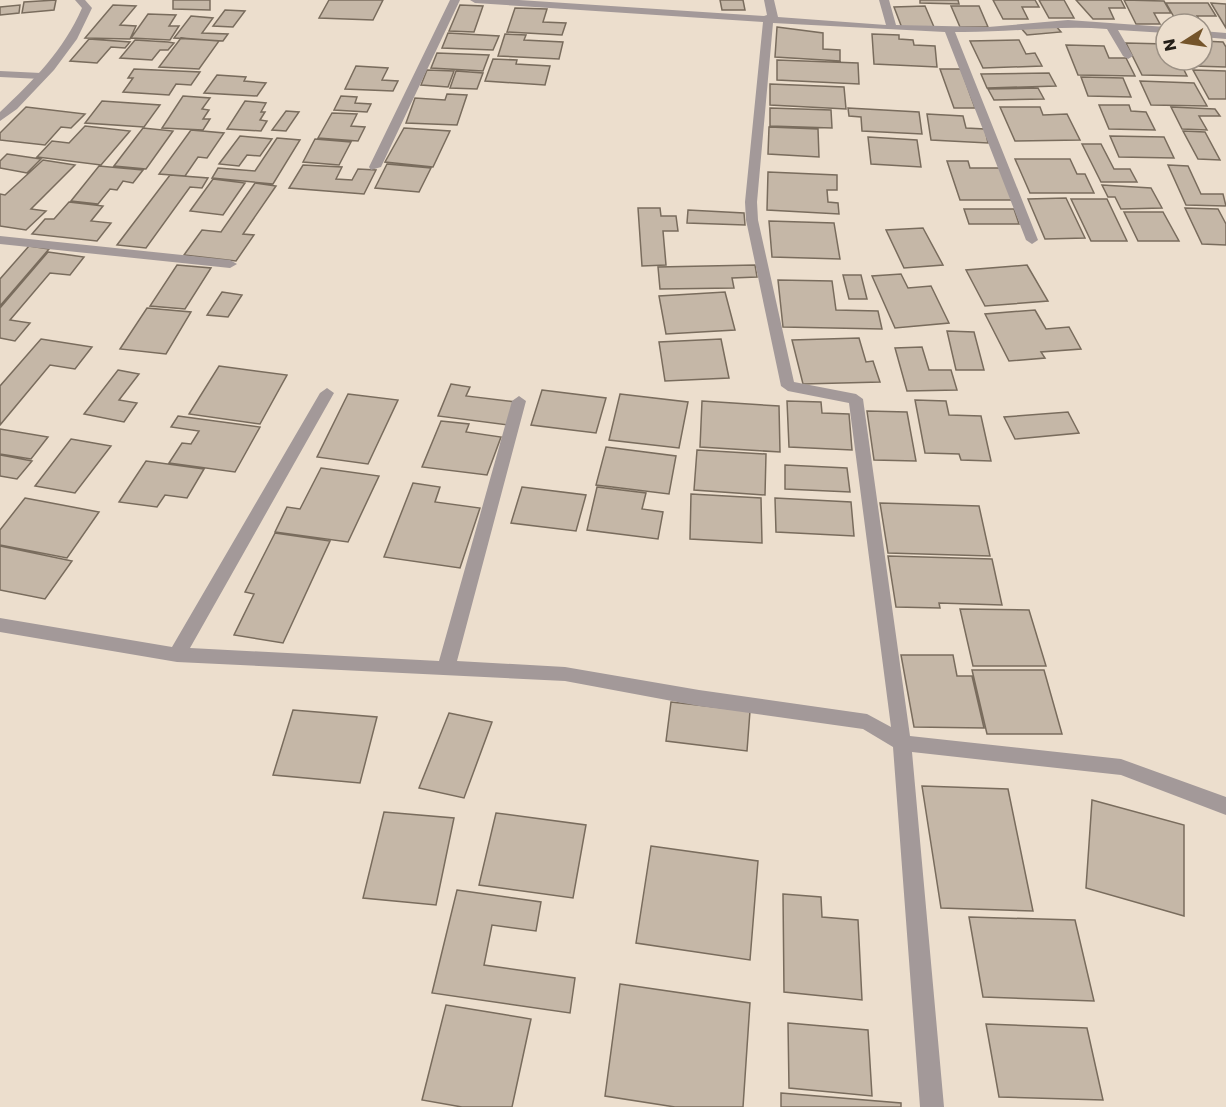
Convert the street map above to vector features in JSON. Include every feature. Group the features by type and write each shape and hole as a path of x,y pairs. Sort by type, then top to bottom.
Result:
{"street":[{"path":"0,118 41,76 77,33 87,8 80,0"},
{"path":"375,166 454,0"},
{"path":"475,0 770,12 892,28 949,30 1068,23 1154,29"},
{"path":"884,0 892,28"},
{"path":"770,12 751,202 752,220 788,386 856,399 902,743 932,1107"},
{"path":"1110,25 1128,56"},
{"path":"949,30 1032,240"},
{"path":"0,74 41,76"},
{"path":"0,240 230,264"},
{"path":"177,655 327,393"},
{"path":"446,668 519,401"},
{"path":"0,625 177,655 565,674 699,698 867,722 902,743 1121,767 1226,806"}],"building":[{"path":"56,0 54,10 22,13 24,2"},
{"path":"173,0 210,0 210,10 173,9"},
{"path":"329,0 383,0 373,20 319,18"},
{"path":"720,0 743,0 745,10 722,10"},
{"path":"920,0 958,0 959,4 920,3"},
{"path":"993,0 1035,0 1039,7 1022,7 1028,19 1003,19"},
{"path":"1039,0 1064,0 1074,18 1049,18"},
{"path":"1076,0 1121,0 1125,8 1109,8 1114,19 1093,19"},
{"path":"1124,0 1164,1 1170,12 1154,12 1154,24 1136,24"},
{"path":"1166,3 1208,3 1214,12 1171,12"},
{"path":"1211,3 1226,4 1226,28"},
{"path":"20,5 19,13 0,15 0,7"},
{"path":"113,5 136,6 120,25 136,26 130,39 85,38"},
{"path":"460,5 483,6 474,32 449,31"},
{"path":"925,6 934,27 902,28 894,7"},
{"path":"951,6 979,6 988,27 960,27"},
{"path":"515,8 547,9 543,22 566,23 562,35 507,32"},
{"path":"225,10 245,11 233,27 213,26"},
{"path":"148,14 176,15 169,26 179,26 170,40 131,38"},
{"path":"191,16 213,18 202,33 228,34 223,41 174,38"},
{"path":"1055,25 1061,32 1027,35 1021,28"},
{"path":"777,27 823,33 823,49 840,50 840,61 775,57"},
{"path":"448,33 499,36 493,50 442,48"},
{"path":"505,34 526,35 524,40 563,42 559,59 498,56"},
{"path":"872,34 899,35 899,39 913,40 914,45 935,46 937,67 874,64"},
{"path":"181,38 219,41 199,69 159,67"},
{"path":"89,39 130,42 125,48 111,47 97,63 70,61"},
{"path":"135,40 174,43 168,50 160,50 152,60 120,58"},
{"path":"1019,40 1026,54 1035,53 1042,66 983,68 970,41"},
{"path":"1214,42 1223,42 1226,47 1226,67 1214,67"},
{"path":"1126,43 1154,44 1154,72 1185,72 1187,76 1142,75"},
{"path":"1066,45 1104,46 1109,58 1126,58 1135,76 1078,75"},
{"path":"437,53 489,55 483,71 431,68"},
{"path":"493,59 517,60 516,64 550,66 545,85 485,81"},
{"path":"777,60 858,63 859,84 777,80"},
{"path":"356,66 388,68 382,80 398,81 393,91 345,89"},
{"path":"134,69 200,72 191,85 176,84 169,95 123,92 133,78 128,78"},
{"path":"940,69 961,69 975,108 954,108"},
{"path":"427,70 454,71 448,87 421,85"},
{"path":"456,71 483,73 477,89 450,88"},
{"path":"1226,71 1226,99 1209,99 1194,72"},
{"path":"1049,73 1056,86 987,88 981,74"},
{"path":"217,75 246,77 244,81 266,83 257,96 204,93"},
{"path":"1081,77 1123,78 1131,97 1088,96"},
{"path":"1140,81 1194,83 1207,106 1151,105"},
{"path":"770,84 844,87 846,109 770,105"},
{"path":"1038,88 1044,99 994,100 988,89"},
{"path":"447,94 467,95 457,125 406,123 415,98 445,100"},
{"path":"183,96 210,98 202,109 209,110 203,119 210,119 203,130 162,128"},
{"path":"341,96 357,97 355,103 371,104 367,112 334,110"},
{"path":"102,101 160,105 144,127 85,123"},
{"path":"245,101 266,103 261,112 265,112 260,120 267,121 261,131 227,129"},
{"path":"1099,105 1129,105 1131,111 1146,112 1155,130 1109,129"},
{"path":"26,107 85,114 71,128 61,127 45,145 0,140 0,133"},
{"path":"1000,107 1040,107 1043,115 1067,114 1080,140 1015,141"},
{"path":"1171,107 1215,109 1220,116 1199,116 1207,130 1182,129"},
{"path":"770,108 831,110 832,128 770,126"},
{"path":"848,108 919,112 922,134 862,131 861,117 849,116"},
{"path":"286,111 299,112 286,131 272,130"},
{"path":"332,113 357,114 351,126 365,127 358,141 318,138"},
{"path":"927,114 963,116 966,128 985,129 988,143 931,140"},
{"path":"85,126 130,131 101,165 37,157 52,141 69,143"},
{"path":"769,127 818,129 819,157 768,154"},
{"path":"143,128 173,131 146,169 114,166"},
{"path":"404,128 450,131 433,167 385,162"},
{"path":"191,130 224,133 207,158 198,157 185,176 159,174"},
{"path":"1183,131 1205,132 1220,160 1198,159"},
{"path":"240,136 272,139 260,156 247,155 239,166 219,164"},
{"path":"1110,136 1164,137 1174,158 1119,157"},
{"path":"868,137 917,140 921,167 871,164"},
{"path":"277,138 300,140 273,184 212,178 218,168 255,171"},
{"path":"315,139 351,142 339,165 303,162"},
{"path":"1082,144 1101,144 1114,169 1130,169 1137,182 1101,182"},
{"path":"7,154 41,159 27,173 0,168 0,161"},
{"path":"1015,159 1070,159 1077,174 1085,174 1094,193 1030,193"},
{"path":"43,160 75,165 31,209 46,211 26,230 0,226 0,194 5,195"},
{"path":"947,161 968,161 970,168 1002,168 1014,200 960,200"},
{"path":"387,164 431,168 419,192 375,188"},
{"path":"303,165 342,167 336,179 352,180 358,169 376,170 364,194 289,188"},
{"path":"1168,165 1188,166 1201,194 1223,194 1226,206 1186,205"},
{"path":"99,166 143,170 133,183 123,181 117,190 110,189 98,204 71,201"},
{"path":"768,172 837,175 837,190 827,190 828,202 838,203 839,214 767,210"},
{"path":"170,175 208,178 202,188 190,187 146,248 117,245"},
{"path":"213,179 245,183 223,215 190,211"},
{"path":"255,183 276,186 243,234 254,235 236,261 184,255 202,230 221,232"},
{"path":"1102,185 1151,188 1162,208 1121,209 1115,197 1108,197"},
{"path":"1066,198 1085,238 1045,239 1028,199"},
{"path":"1071,199 1107,199 1127,241 1091,241"},
{"path":"69,202 103,206 91,221 111,223 97,241 32,234 45,219 54,219"},
{"path":"638,208 660,208 661,216 676,216 678,231 663,231 666,265 642,266"},
{"path":"1185,208 1218,209 1226,224 1226,245 1202,244"},
{"path":"964,209 1014,209 1019,224 969,224"},
{"path":"688,210 744,213 745,225 687,223"},
{"path":"1124,212 1163,212 1179,241 1138,241"},
{"path":"769,221 834,223 840,259 772,257"},
{"path":"923,228 943,265 904,268 886,230"},
{"path":"29,246 49,249 0,306 0,279"},
{"path":"48,252 84,257 70,275 50,273 10,320 30,323 15,341 0,338 0,308"},
{"path":"177,265 211,268 185,309 150,306"},
{"path":"755,265 757,277 732,278 734,288 660,289 658,267"},
{"path":"1027,265 1048,301 985,306 966,270"},
{"path":"901,274 908,288 931,286 949,323 895,328 872,276"},
{"path":"843,275 861,275 867,299 849,299"},
{"path":"778,280 832,281 836,310 878,311 882,329 783,327"},
{"path":"222,292 242,295 228,317 207,315"},
{"path":"725,292 735,330 666,334 659,296"},
{"path":"147,308 191,312 166,354 120,349"},
{"path":"1035,310 1046,329 1069,327 1081,349 1041,352 1045,358 1009,361 985,314"},
{"path":"947,331 974,332 984,370 956,370"},
{"path":"859,338 866,362 873,361 880,382 803,384 792,340"},
{"path":"41,339 92,347 75,369 50,365 0,425 0,386"},
{"path":"721,339 729,378 665,381 659,342"},
{"path":"922,347 929,370 951,370 957,390 907,391 895,348"},
{"path":"219,366 287,375 260,424 189,414"},
{"path":"118,370 139,374 119,400 137,403 124,422 84,414"},
{"path":"451,384 470,387 466,396 516,402 508,425 438,416"},
{"path":"542,390 606,398 596,433 531,425"},
{"path":"348,394 398,400 368,464 317,457"},
{"path":"620,394 688,402 679,448 609,440"},
{"path":"915,400 946,401 949,415 981,416 991,461 961,460 959,454 925,453"},
{"path":"702,401 779,406 780,452 700,447"},
{"path":"787,401 821,402 822,413 849,414 852,450 789,447"},
{"path":"867,411 907,412 916,461 874,460"},
{"path":"1068,412 1079,433 1015,439 1004,417"},
{"path":"178,416 260,427 235,472 169,463 182,443 191,444 199,431 171,427"},
{"path":"441,421 469,424 466,432 501,437 487,475 422,467"},
{"path":"0,429 48,437 31,459 0,454"},
{"path":"71,439 111,446 75,493 35,486"},
{"path":"606,447 676,456 669,494 596,485"},
{"path":"697,450 766,454 765,495 694,490"},
{"path":"0,455 32,461 17,479 0,476"},
{"path":"146,461 204,469 187,498 165,495 157,507 119,502"},
{"path":"785,465 847,468 850,492 785,489"},
{"path":"321,468 379,476 348,542 275,532 287,507 300,509"},
{"path":"413,483 440,487 435,502 480,508 460,568 384,557"},
{"path":"522,487 586,495 576,531 511,523"},
{"path":"597,487 646,493 642,509 663,512 658,539 587,530"},
{"path":"691,494 761,498 762,543 690,539"},
{"path":"25,498 99,512 67,558 0,545 0,530"},
{"path":"775,498 851,502 854,536 776,532"},
{"path":"880,503 979,506 990,556 888,553"},
{"path":"275,533 330,541 283,643 234,635 254,594 245,592"},
{"path":"0,546 72,561 45,599 0,590"},
{"path":"888,556 992,559 1002,605 939,603 940,608 896,607"},
{"path":"960,609 1029,610 1046,666 973,666"},
{"path":"901,655 953,655 957,676 972,676 984,728 914,727"},
{"path":"972,670 1044,670 1062,734 987,734"},
{"path":"671,702 750,711 747,751 666,741"},
{"path":"293,710 377,717 360,783 273,775"},
{"path":"449,713 492,722 464,798 419,788"},
{"path":"922,786 1008,789 1033,911 941,908"},
{"path":"1092,800 1184,825 1184,916 1086,888"},
{"path":"384,812 454,818 436,905 363,898"},
{"path":"496,813 586,825 573,898 479,885"},
{"path":"651,846 758,861 750,960 636,943"},
{"path":"457,890 541,902 536,931 492,925 484,965 575,978 570,1013 432,993"},
{"path":"783,894 821,897 822,917 858,920 862,1000 784,992"},
{"path":"969,917 1075,920 1094,1001 983,997"},
{"path":"620,984 750,1003 743,1107 675,1107 605,1096"},
{"path":"446,1005 531,1019 512,1107 462,1107 422,1100"},
{"path":"788,1023 868,1030 872,1096 789,1088"},
{"path":"986,1024 1087,1028 1103,1100 999,1097"},
{"path":"781,1093 901,1103 901,1107 781,1107"}]}
